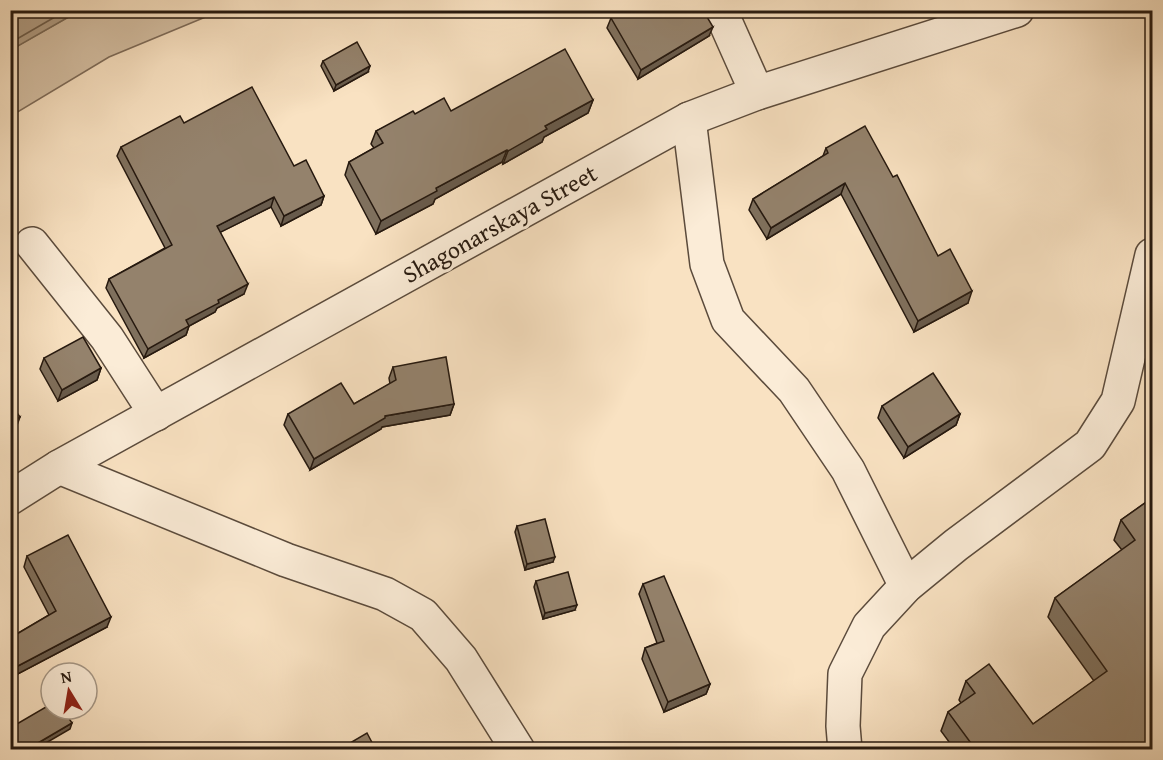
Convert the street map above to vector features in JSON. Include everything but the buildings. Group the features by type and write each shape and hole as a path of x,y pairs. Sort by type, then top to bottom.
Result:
{"street":[{"path":"720,10 757,93"},
{"name":"Shagonarskaya Street","path":"10,498 59,467 689,119 757,93 1017,10"},
{"path":"689,119 707,264 728,320 794,390 848,471 906,585"},
{"path":"32,244 107,338 156,414"},
{"path":"845,750 843,726 845,674 869,626 906,585 1090,445 1118,401 1152,255"},
{"path":"59,467 286,560 385,594 423,615 461,659 518,750"}],"shaded area":[{"path":"79,11 220,11 109,57 11,116 10,50"}],"water":[{"path":"11,10 79,10 79,11 11,50"}]}
